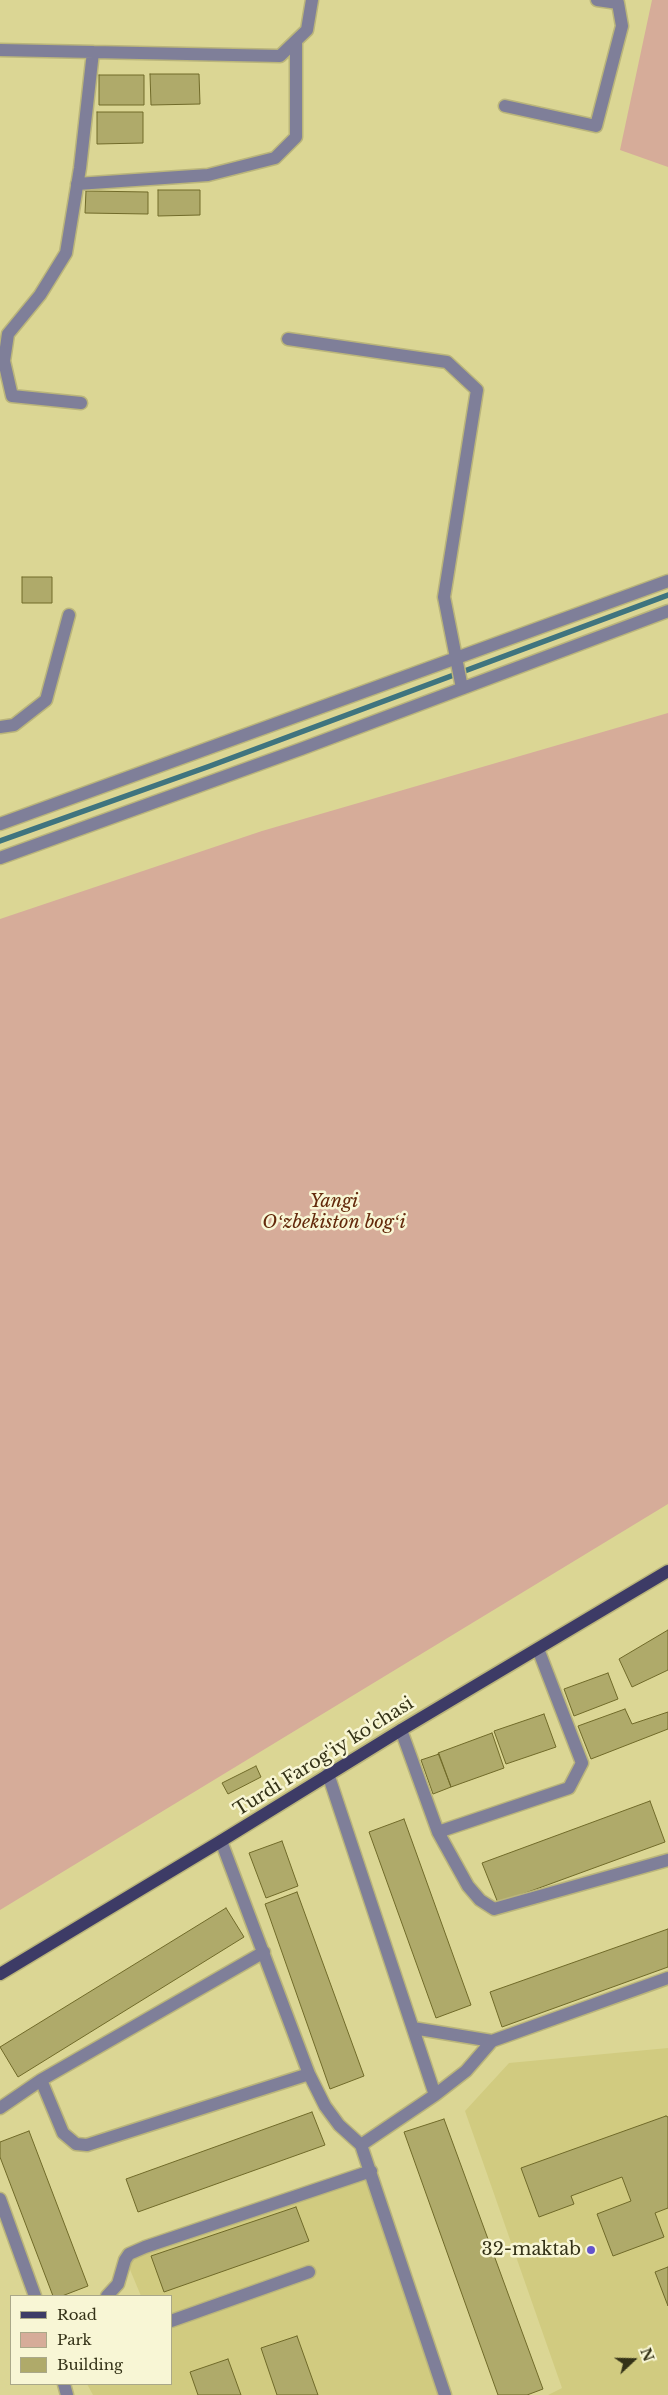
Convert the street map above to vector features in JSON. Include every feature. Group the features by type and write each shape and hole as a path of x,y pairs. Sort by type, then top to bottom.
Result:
{"main road":[{"name":"Turdi Farog'iy ko'chasi","path":"0,1974 328,1774 668,1571"}],"street":[{"path":"0,50 280,56 307,30 312,0"},
{"path":"505,106 596,126 622,26 618,3 597,0"},
{"path":"78,184 208,175 275,158 296,137 296,41"},
{"path":"81,403 12,396 4,360 8,334 40,295 66,253 78,184 93,52"},
{"path":"288,340 447,362 477,390 444,597 459,673"},
{"path":"0,858 292,752 459,673 668,581"},
{"path":"0,824 459,673 668,611"},
{"path":"0,727 14,725 46,700 69,615"},
{"path":"438,1832 569,1788 582,1762 538,1649"},
{"path":"401,1730 438,1832 468,1886 480,1900 494,1909 668,1860"},
{"path":"328,1774 435,2095"},
{"path":"221,1841 308,2074 325,2106 339,2125 361,2145 445,2395"},
{"path":"0,2108 41,2080 264,1952"},
{"path":"413,2028 492,2041 668,1978"},
{"path":"361,2145 435,2095 466,2071 492,2041"},
{"path":"41,2080 63,2133 76,2144 86,2145 308,2074"},
{"path":"108,2295 118,2284 125,2260 129,2254 370,2171"},
{"path":"0,2199 34,2295"},
{"path":"172,2321 308,2272"}],"shaded area":[{"name":"32-maktab","path":"668,2048 668,2395 548,2395 562,2388 465,2111 509,2063"},
{"path":"363,2173 440,2395 93,2395 88,2385 172,2385 172,2295 141,2295 126,2260"}],"green space":[{"path":"652,0 668,0 668,167 620,150"},
{"name":"Yangi Oʻzbekiston bogʻi","path":"668,713 668,1504 0,1910 0,919 262,831"}],"building":[{"path":"150,74 199,74 200,104 151,105"},
{"path":"99,75 144,75 144,105 99,105"},
{"path":"97,112 143,112 143,143 97,144"},
{"path":"158,190 200,190 200,215 158,216"},
{"path":"86,191 148,192 148,214 85,213"},
{"path":"22,577 52,577 52,603 22,603"},
{"path":"668,1630 668,1670 632,1687 619,1659"},
{"path":"608,1673 618,1699 574,1716 564,1689"},
{"path":"625,1709 632,1724 668,1712 668,1729 591,1759 578,1726"},
{"path":"544,1714 556,1747 506,1764 494,1731"},
{"path":"492,1733 504,1768 451,1787 438,1753"},
{"path":"439,1754 451,1787 433,1794 421,1760"},
{"path":"256,1766 261,1777 228,1794 222,1783"},
{"path":"650,1801 665,1842 498,1903 482,1863"},
{"path":"404,1819 471,2005 436,2018 369,1832"},
{"path":"282,1841 298,1886 266,1898 249,1853"},
{"path":"297,1892 364,2076 330,2089 265,1904"},
{"path":"226,1908 244,1937 18,2077 0,2047"},
{"path":"668,1929 668,1967 502,2027 490,1992"},
{"path":"312,2112 325,2145 138,2212 126,2179"},
{"path":"666,2116 668,2117 668,2208 655,2213 664,2237 613,2256 597,2214 631,2201 622,2177 571,2196 574,2204 539,2217 521,2168"},
{"path":"444,2119 543,2389 527,2395 498,2395 404,2132"},
{"path":"29,2131 88,2286 65,2295 53,2295 0,2157 0,2142"},
{"path":"296,2207 309,2241 164,2292 151,2256"},
{"path":"668,2267 668,2306 655,2272"},
{"path":"297,2336 318,2395 277,2395 261,2348"},
{"path":"228,2359 241,2395 198,2395 190,2372"}],"waterway":[{"path":"0,841 210,766 668,595"}],"place":[{"name":"32-maktab","path":"591,2250"}]}
